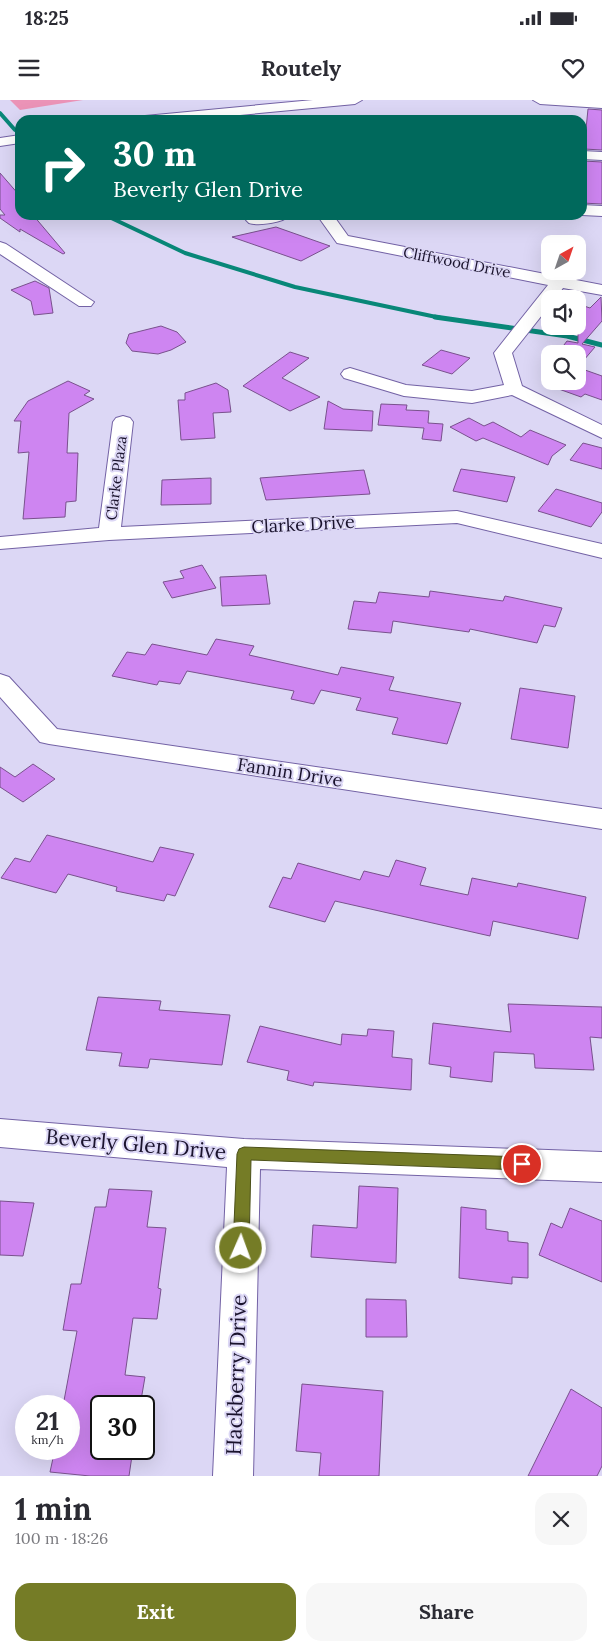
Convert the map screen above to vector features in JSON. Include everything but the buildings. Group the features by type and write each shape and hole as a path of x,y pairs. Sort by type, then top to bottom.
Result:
{"street":[{"path":"242,115 261,114 355,100"},
{"path":"540,100 602,104"},
{"path":"0,142 15,140"},
{"path":"587,155 602,156"},
{"path":"587,210 602,211"},
{"name":"Cliffwood Drive","path":"328,220 342,240 602,290"},
{"path":"0,247 85,302"},
{"path":"514,389 503,353 559,282"},
{"path":"350,374 404,390 472,397 514,389 602,432"},
{"name":"Clarke Plaza","path":"109,534 123,422"},
{"name":"Clarke Drive","path":"0,543 109,534 457,517 602,551"},
{"name":"Fannin Drive","path":"0,682 49,736 602,820"},
{"name":"Beverly Glen Drive","path":"0,1133 244,1154 602,1167"},
{"name":"Hackberry Drive","path":"233,1476 244,1154"}],"shaded area":[{"path":"10,100 83,100 20,110"}],"waterway":[{"path":"0,113 15,130"},
{"path":"116,220 185,253 295,287 439,318"},
{"path":"435,317 439,318"},
{"path":"439,318 567,336 602,345"}],"route":[{"path":"241,1248 244,1154 522,1164"}]}
